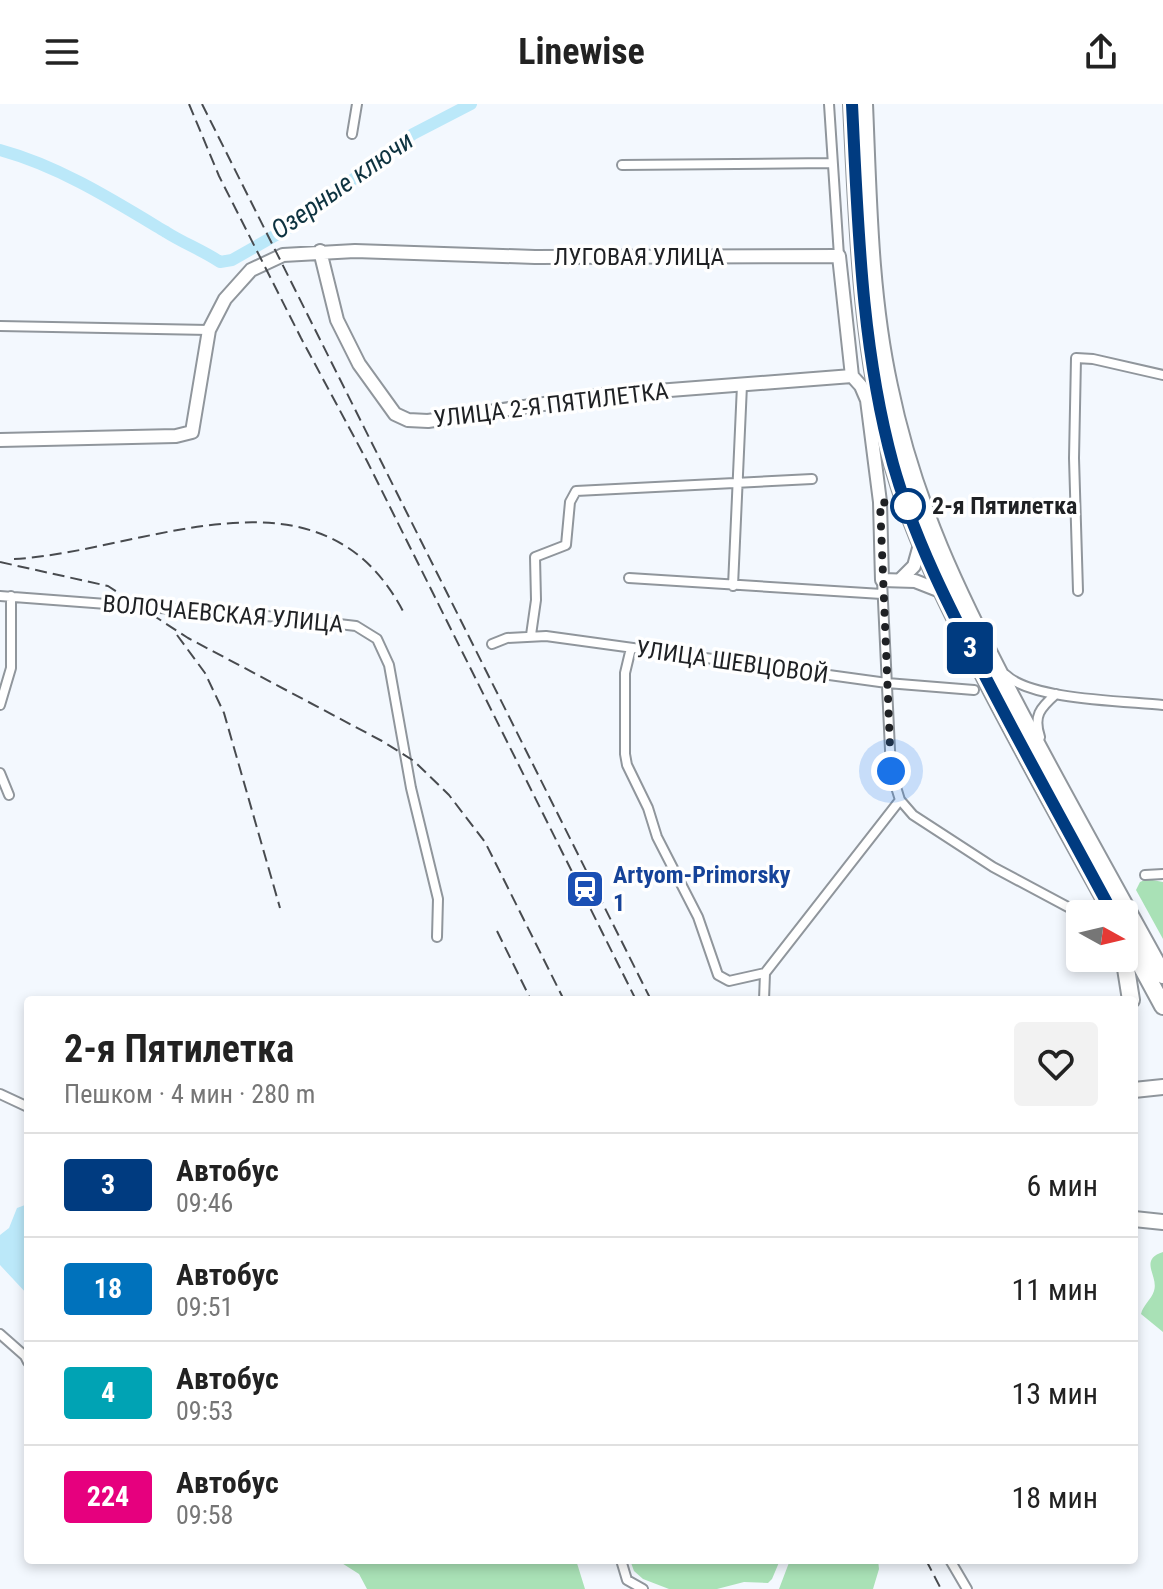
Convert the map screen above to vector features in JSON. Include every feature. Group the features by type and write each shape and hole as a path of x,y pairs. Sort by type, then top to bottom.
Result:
{"highway":[{"path":"852,104 859,263 882,419 894,466 943,593 1005,717 1105,900"},
{"path":"864,104 871,266 889,388 920,501 981,643 1163,975"},
{"path":"1138,960 1163,1006"},
{"path":"1127,972 1130,996"}],"main road":[{"path":"0,440 176,436 192,432 209,330 225,299 251,270 283,255 320,251"},
{"name":"ЛУГОВАЯ УЛИЦА","path":"320,251 535,257 839,256"},
{"name":"УЛИЦА 2-Я ПЯТИЛЕТКА","path":"320,251 337,320 359,364 395,414 408,420 437,420 605,395 852,376"},
{"path":"839,256 852,376 867,400 880,502 882,580 922,582 943,593"},
{"path":"901,579 914,566 921,541"},
{"path":"1150,951 1163,964"},
{"path":"1138,1090 1163,1087"},
{"path":"1138,1219 1163,1222"}],"street":[{"path":"352,134 357,104"},
{"path":"829,104 839,256"},
{"path":"622,165 831,163"},
{"path":"0,326 209,330"},
{"path":"1078,591 1074,458 1076,358 1163,375"},
{"path":"733,586 742,385"},
{"path":"531,635 536,600 535,557 566,545 570,502 576,491 812,479"},
{"path":"629,578 882,594"},
{"path":"882,580 891,771 900,800 929,828 1066,906"},
{"name":"ВОЛОЧАЕВСКАЯ УЛИЦА","path":"0,596 279,617 356,626 370,634 384,650 389,665 411,788 438,899 437,937"},
{"path":"0,705 3,684 11,668 11,596"},
{"name":"УЛИЦА ШЕВЦОВОЙ","path":"492,644 499,639 531,635 887,683 974,690"},
{"path":"631,648 625,673 627,765 648,808 671,868 688,894 718,975 729,981 765,973"},
{"path":"994,664 1011,680 1056,694 1163,705"},
{"path":"1050,772 1036,719 1040,708 1056,694"},
{"path":"0,773 9,795"},
{"path":"764,996 765,973 900,800"},
{"path":"1145,875 1163,874"},
{"path":"0,1094 24,1105"},
{"path":"0,1334 24,1355"},
{"path":"622,1564 627,1580 643,1589"},
{"path":"952,1564 967,1589"}],"green space":[{"path":"1147,879 1163,882 1163,939 1136,890 1140,882"},
{"path":"1163,1252 1163,1332 1141,1314 1154,1291 1150,1264 1156,1255"},
{"path":"343,1564 577,1564 585,1589 367,1589 359,1574"},
{"path":"631,1564 778,1564 768,1583 744,1582 717,1589 669,1589 643,1579"},
{"path":"788,1564 878,1564 873,1589 779,1589"}],"water":[{"path":"24,1205 24,1291 0,1265 0,1235 9,1228 17,1208"}],"waterway":[{"name":"Озерные ключи","path":"0,150 43,165 85,185 220,262 232,260 290,227 413,134 471,104"}],"railway":[{"path":"189,104 219,176 367,461 634,996"},
{"path":"202,104 649,996"},
{"path":"14,559 65,553 227,523 279,524 326,536 369,564 404,613"},
{"path":"0,562 108,586 188,638 414,761 449,795 485,842 562,996"},
{"path":"177,635 205,673 224,713 280,908"},
{"path":"497,931 529,996"},
{"path":"928,1564 941,1589"}],"bus line":[{"name":"3","path":"852,104 859,263 882,419 894,466 921,541 967,643 1105,900"}],"place":[{"name":"2-я Пятилетка","path":"908,506"},
{"name":"Artyom-Primorsky 1","path":"585,889"}],"route":[{"path":"891,771 880,502 908,506"}]}
